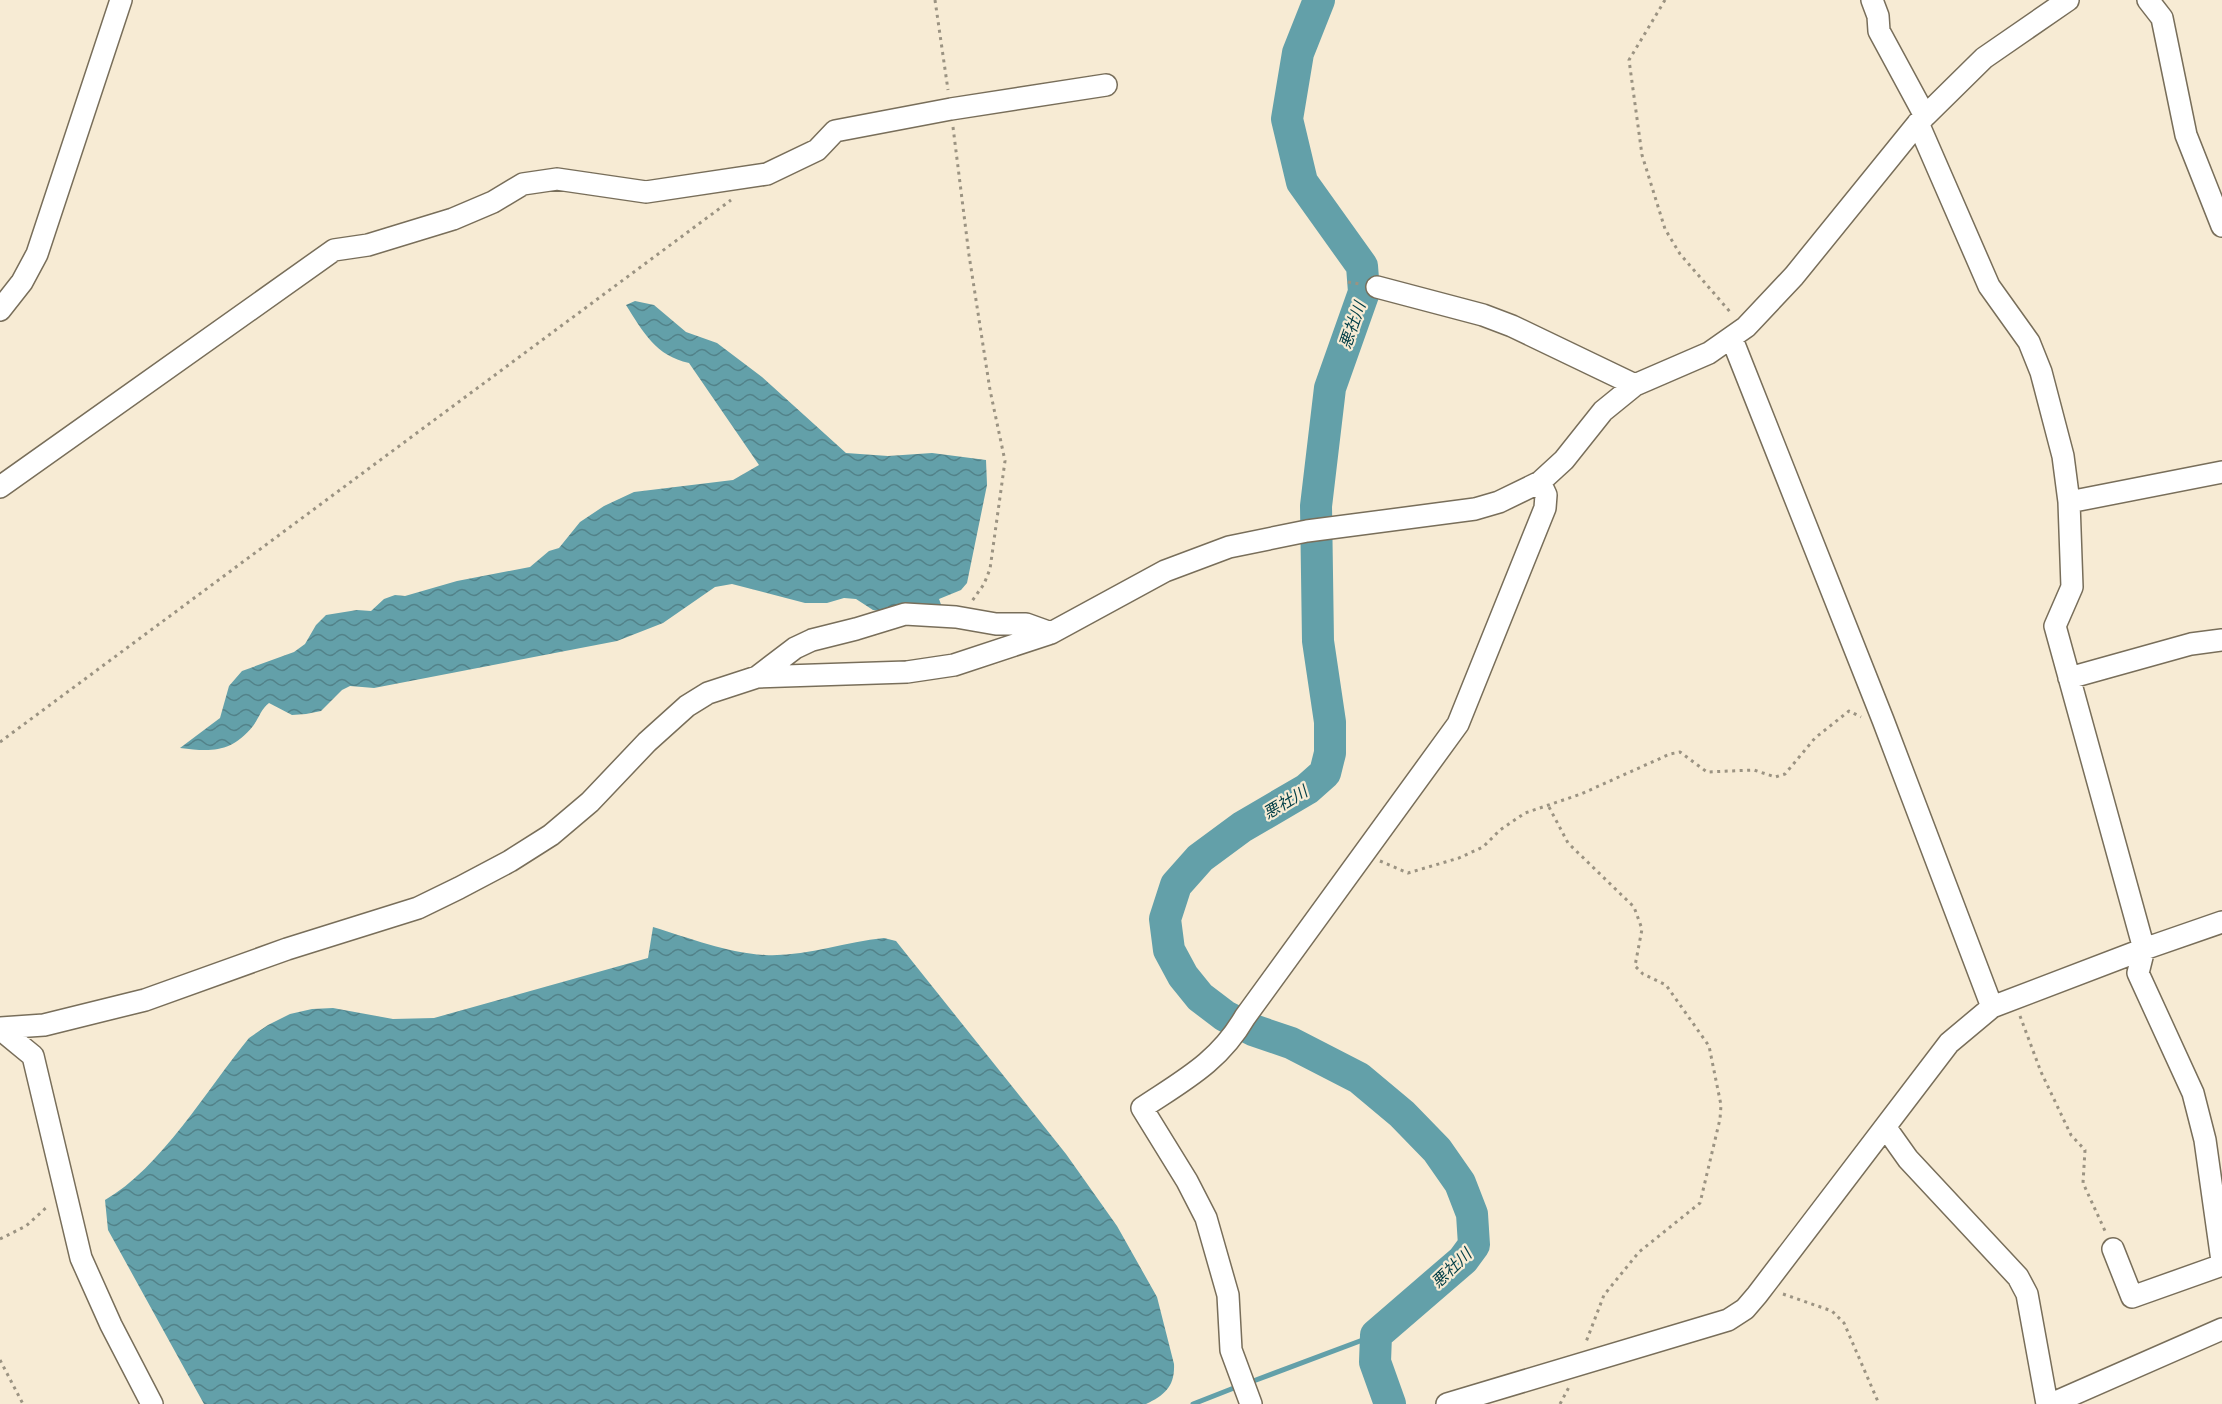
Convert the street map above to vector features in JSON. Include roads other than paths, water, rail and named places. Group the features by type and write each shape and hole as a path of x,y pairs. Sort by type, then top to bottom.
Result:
{"street":[{"path":"0,310 22,282 37,254 121,0"},
{"path":"1872,0 1878,16 1880,31 1922,120 1989,286 2029,342 2041,372 2063,456 2069,502 2072,587 2055,626 2144,949 2138,973 2213,1136 2222,1263 2133,1297 2113,1249"},
{"path":"0,1029 44,1025 145,1000 287,948 418,908 510,861 551,835 590,802 647,742 687,706 708,693 757,677 906,672 935,668 997,652 1052,633 1166,571 1228,547 1317,530 1475,509 1499,502 1540,482 1564,460 1603,411 1635,385 1709,354 1739,333 1794,276 1922,120 1984,58 2068,0"},
{"path":"2148,0 2162,18 2186,135 2222,226"},
{"path":"0,487 334,250 368,245 453,219 494,202 523,184 558,179 646,192 766,174 817,150 835,131 951,109 1106,86"},
{"path":"1377,287 1483,315 1512,326 1635,385"},
{"path":"1739,333 1992,1007"},
{"path":"2069,502 2222,472"},
{"path":"1246,1392 1231,1350 1228,1295 1212,1234 1187,1181 1142,1108 1212,1061 1232,1040 1245,1017 1458,724 1545,508 1546,495 1540,482"},
{"path":"757,677 795,648 812,640 905,614 956,617 996,624 1026,624 1052,633"},
{"path":"2069,678 2191,644 2222,640"},
{"path":"1447,1404 1728,1320 1745,1309 1763,1287 1949,1043 1992,1007 2222,922"},
{"path":"0,1029 33,1056 81,1258 111,1325 152,1404"},
{"path":"1886,1128 1908,1159 2018,1276 2026,1294 2049,1404 2222,1329"}],"water":[{"path":"635,301 654,305 686,332 717,343 762,377 846,453 888,456 932,453 986,460 987,485 967,583 961,590 939,599 943,610 884,612 873,610 856,599 844,598 827,603 805,603 732,584 715,587 663,623 617,641 374,688 350,686 342,690 321,711 306,714 292,715 269,703 245,735 228,746 211,750 180,748 220,718 229,686 242,671 294,652 305,644 316,625 326,615 357,610 371,611 384,599 395,595 405,596 457,581 530,567 549,551 559,548 580,522 604,506 634,492 733,480 759,465 689,363 678,360 659,349 645,333 626,305"},
{"path":"653,927 723,948 765,955 810,952 884,938 896,941 1066,1154 1117,1226 1157,1297 1174,1364 1173,1378 1168,1389 1146,1404 204,1404 108,1230 105,1200 145,1169 164,1148 249,1038 290,1014 312,1009 333,1008 393,1019 434,1018 648,958"}],"waterway":[{"name":"悪社川","path":"1319,0 1298,53 1287,119 1302,182 1362,266 1364,292 1330,388 1316,506 1318,641 1330,722 1330,753 1325,773 1307,789 1242,827 1200,858 1176,885 1165,919 1169,950 1183,976 1200,997 1225,1016 1253,1030 1291,1043 1359,1078 1402,1114 1437,1150 1460,1183 1472,1214 1474,1245 1463,1260 1376,1335 1375,1362 1390,1404"},
{"path":"1248,1383 1376,1335"},
{"path":"1193,1404 1239,1386"}]}
